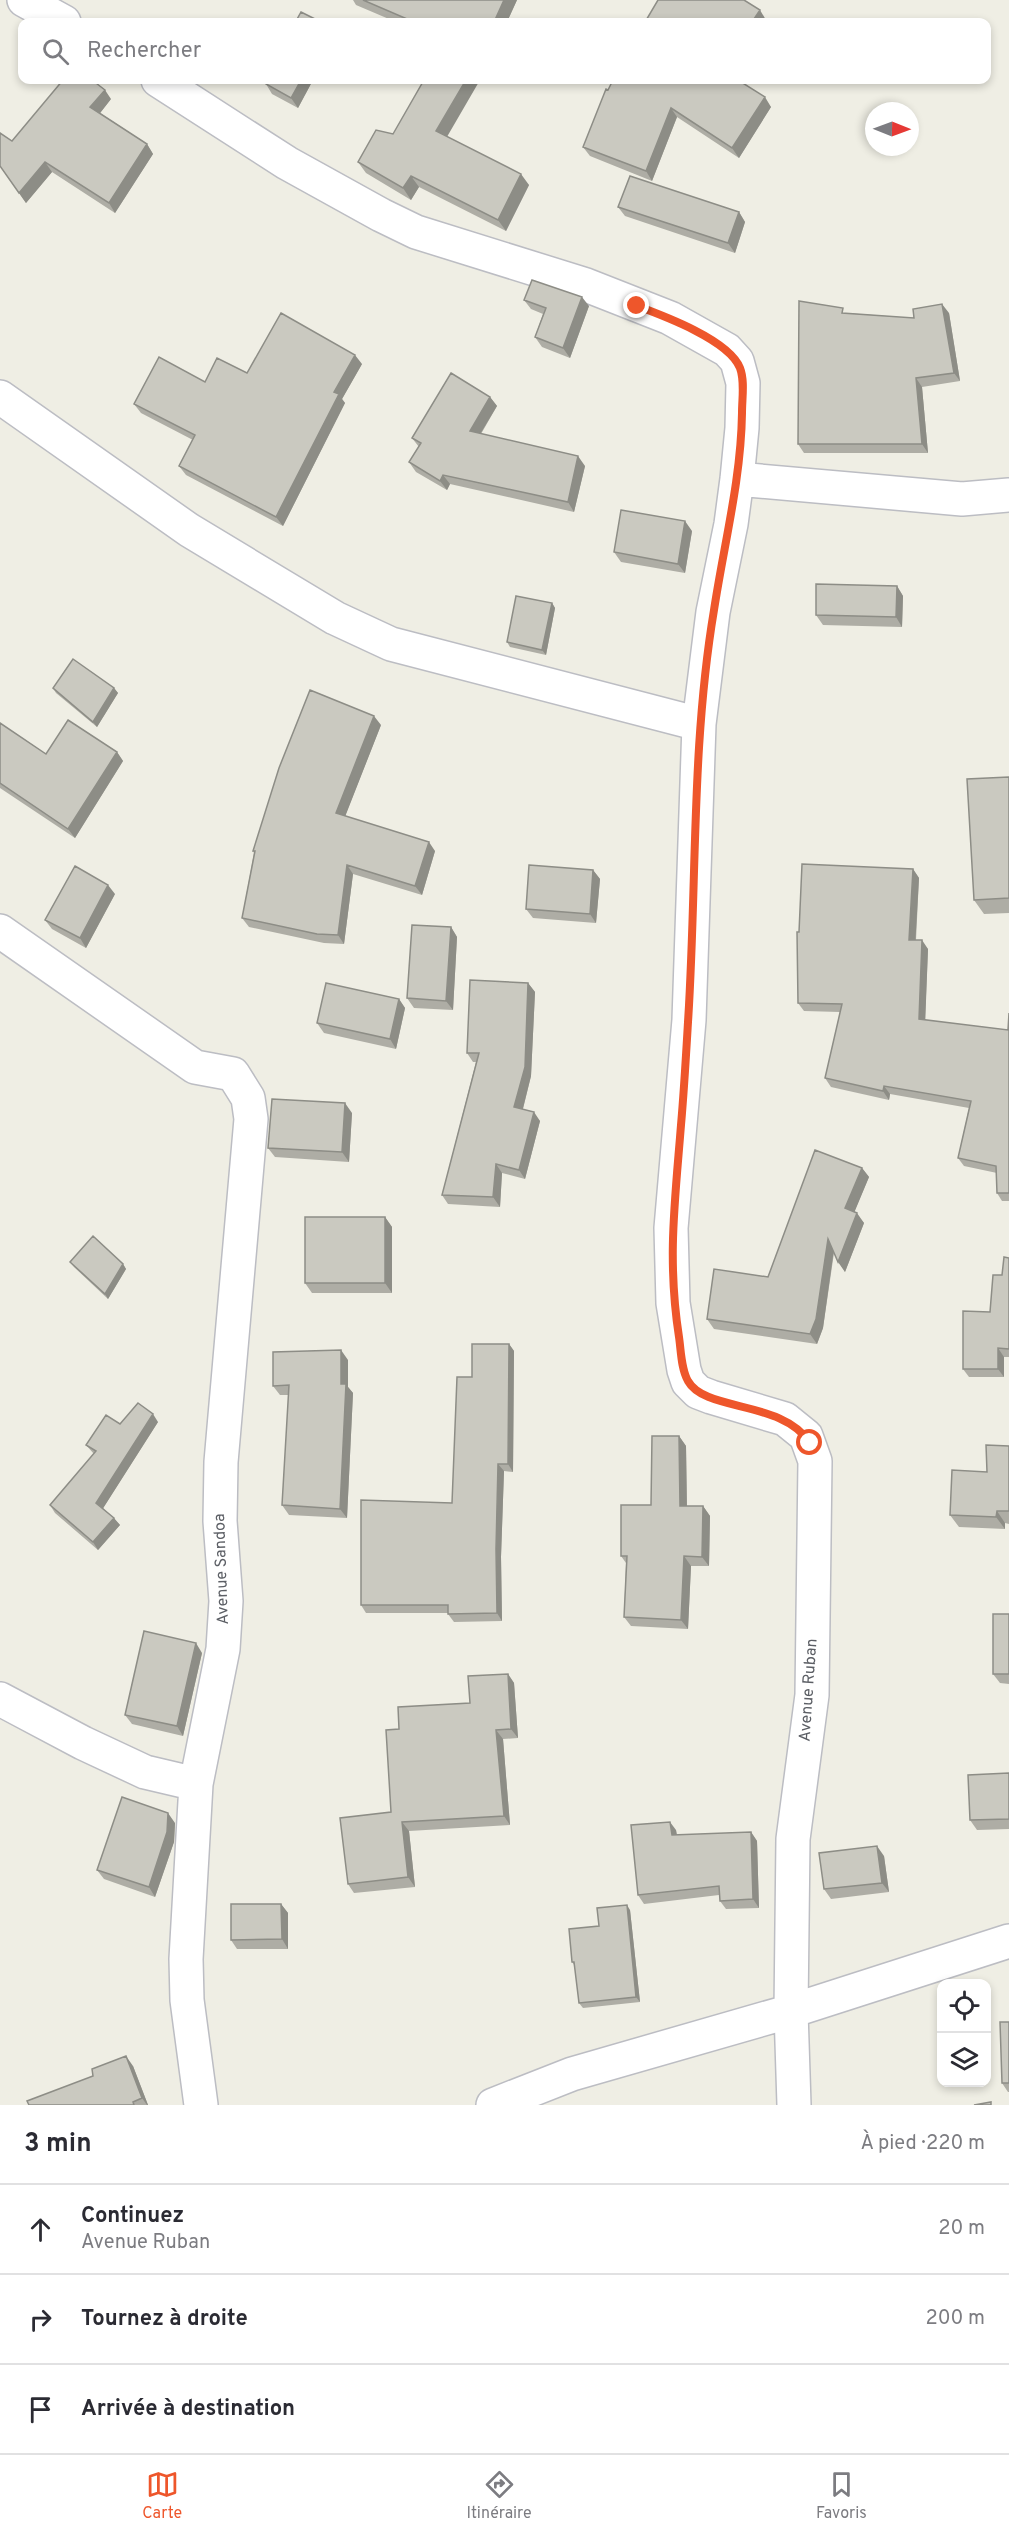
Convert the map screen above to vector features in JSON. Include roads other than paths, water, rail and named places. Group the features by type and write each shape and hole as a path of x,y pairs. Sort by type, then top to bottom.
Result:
{"street":[{"path":"24,0 57,18"},
{"name":"Avenue Ruban","path":"164,84 287,163 416,232 586,285 670,318 727,350 737,362 742,383 742,428 737,479 731,524 713,612 699,724 689,1020 671,1228 673,1303 688,1382 698,1392 785,1419 806,1436 815,1461 812,1695 793,1839 791,2011 794,2105"},
{"path":"0,397 189,530 334,618 391,644 699,724"},
{"path":"737,479 962,499 1009,495"},
{"name":"Avenue Sandoa","path":"0,931 195,1066 233,1074 248,1098 251,1119 221,1462 220,1521 226,1601 223,1649 196,1784 186,1959 187,2000 201,2105"},
{"path":"0,1699 83,1743 145,1772 196,1784"},
{"path":"493,2105 572,2074 791,2011 1009,1941"}]}
